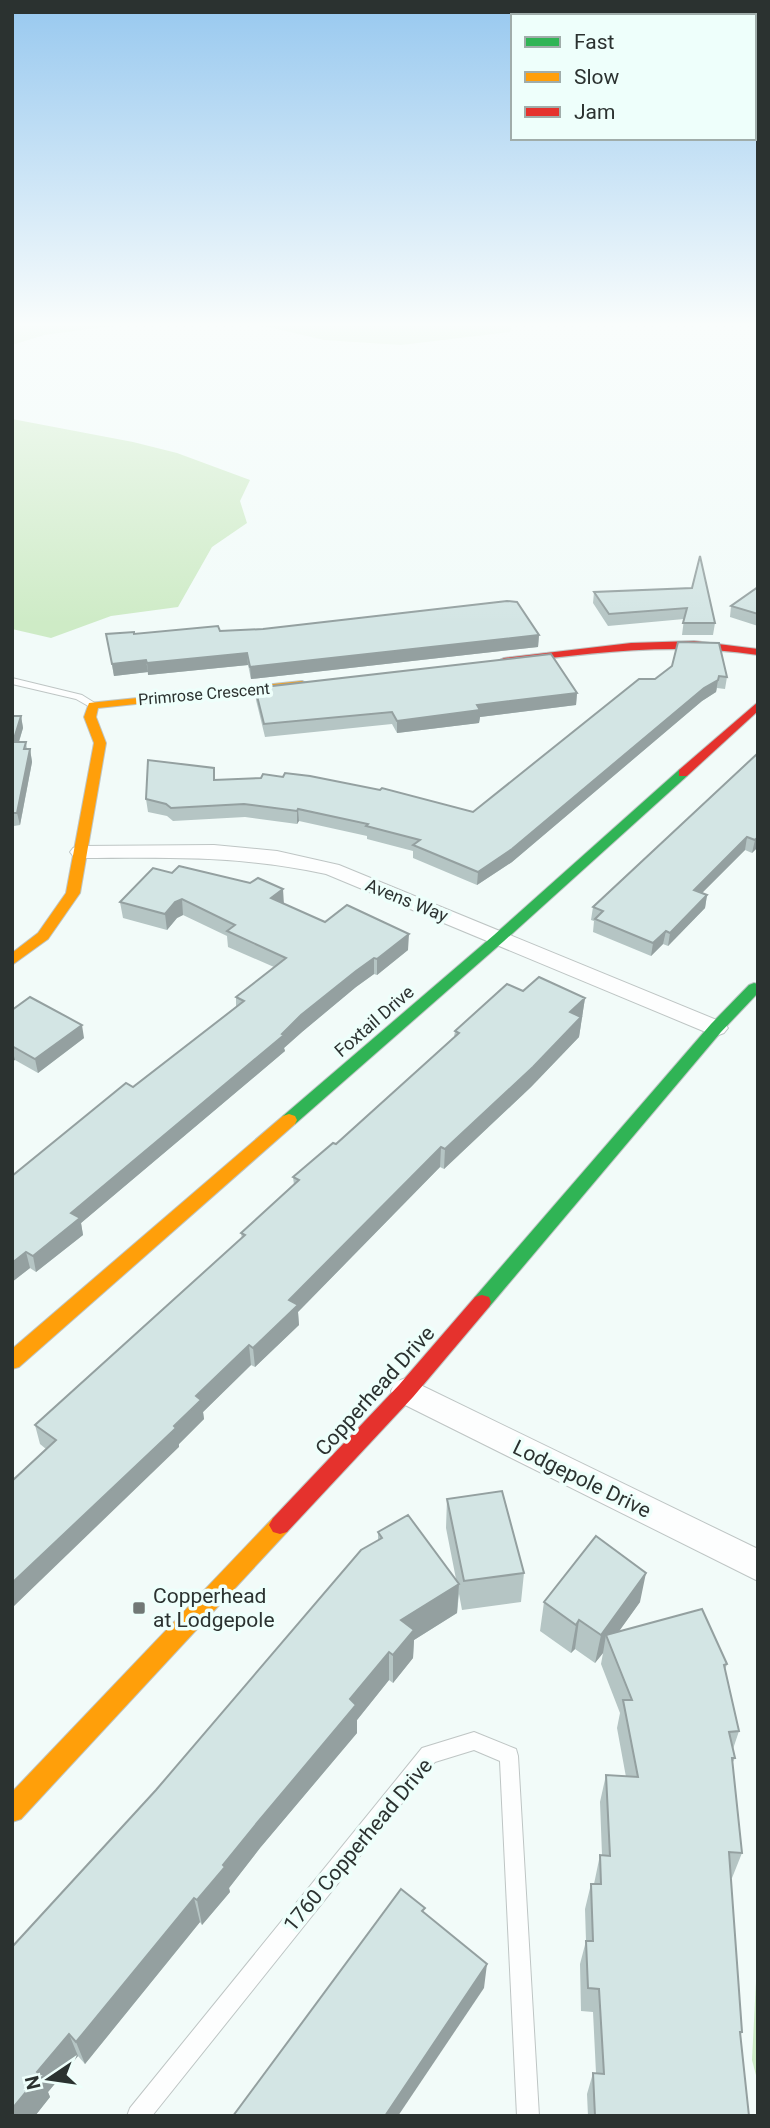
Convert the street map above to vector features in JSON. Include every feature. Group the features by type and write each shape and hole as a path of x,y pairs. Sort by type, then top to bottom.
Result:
{"street":[{"path":"490,663 655,643 730,645 758,652"},
{"name":"Primrose Crescent","path":"93,705 325,682"},
{"path":"12,961 43,936 73,893 100,743 90,717 93,705"},
{"name":"Foxtail Drive","path":"12,1361 499,938 758,705"},
{"name":"Avens Way","path":"80,852 214,851 277,857 332,869 716,1028"},
{"name":"Copperhead Drive","path":"12,1810 406,1391 716,1028 754,988"},
{"name":"Lodgepole Drive","path":"406,1391 758,1566"}],"lane":[{"path":"12,681 79,697 93,705"},
{"name":"1760 Copperhead Drive","path":"138,2116 429,1755 474,1741 509,1756 528,2116"}],"green space":[{"path":"12,425 45,425 133,442 177,453 250,480 240,501 247,523 212,547 178,607 111,616 51,638 12,629"},
{"path":"758,1942 758,2083 752,2060"}],"building":[{"path":"700,556 715,623 683,623 687,608 609,614 594,592 692,588"},
{"path":"758,587 758,614 731,606"},
{"path":"517,602 539,635 250,667 247,653 112,664 106,634 218,626 220,631 263,629"},
{"path":"678,642 719,643 727,677 719,676 718,680 704,688 512,849 478,872 413,845 420,840 366,826 368,824 298,809 244,804 171,808 146,799 148,760 214,768 214,780 261,778 263,774 283,777 285,773 310,776 380,790 382,788 473,812 639,679 655,679 672,666"},
{"path":"551,654 577,693 477,705 480,710 397,721 392,712 264,724 255,688"},
{"path":"12,716 21,716 13,742 26,742 24,749 30,749 17,813 12,813"},
{"path":"758,753 758,837 755,840 747,837 694,890 707,895 670,933 666,931 653,943 595,919 603,911 593,907"},
{"path":"179,866 250,883 258,878 283,889 271,898 325,922 347,905 409,934 377,959 374,958 356,971 301,1015 282,1034 284,1035 71,1213 80,1218 33,1256 26,1252 12,1263 12,1176 126,1083 133,1087 244,1001 236,997 286,958 227,931 235,925 182,899 175,902 165,914 120,902 153,868 172,873"},
{"path":"539,977 585,998 570,1012 581,1017 533,1067 445,1149 441,1147 289,1300 298,1305 253,1348 249,1345 196,1396 201,1400 174,1426 176,1428 12,1583 12,1481 56,1440 35,1425 245,1235 241,1233 299,1180 293,1177 333,1143 336,1144 459,1033 455,1031 507,984 523,991"},
{"path":"30,997 82,1025 35,1059 12,1046 12,1010"},
{"path":"502,1491 524,1573 464,1581 447,1499"},
{"path":"408,1515 459,1584 401,1620 414,1630 393,1655 389,1652 350,1699 356,1705 257,1823 197,1900 194,1898 76,2042 69,2034 37,2072 40,2075 12,2109 12,1947 156,1790 361,1550 382,1538 378,1532"},
{"path":"596,1536 646,1573 601,1635 579,1620 576,1625 544,1602"},
{"path":"702,1609 727,1664 724,1665 739,1731 729,1732 735,1758 732,1758 742,1853 729,1852 740,2032 749,2116 595,2116 593,2073 604,2074 599,1989 588,1988 586,1941 593,1941 591,1884 601,1884 600,1855 610,1856 606,1775 638,1777 623,1700 632,1700 606,1635"},
{"path":"401,1889 425,1908 422,1911 487,1964 385,2116 233,2116"}],"traffic: fast":[{"path":"289,1120 499,938 683,773"},
{"path":"482,1302 716,1028 754,988"}],"traffic: slow":[{"path":"12,961 43,936 73,893 100,743 90,717 93,705 302,684"},
{"path":"12,1361 289,1120"},
{"path":"12,1810 280,1525"}],"traffic: jam":[{"path":"504,661 662,644 726,647 758,652"},
{"path":"683,773 758,705"},
{"path":"280,1525 406,1391 482,1302"}],"place":[{"name":"Copperhead at Lodgepole","path":"139,1608"}]}
